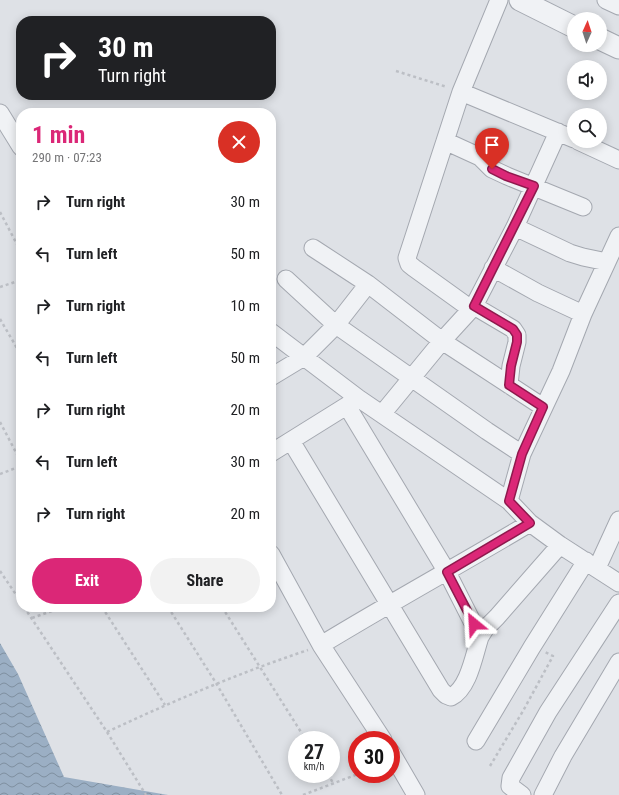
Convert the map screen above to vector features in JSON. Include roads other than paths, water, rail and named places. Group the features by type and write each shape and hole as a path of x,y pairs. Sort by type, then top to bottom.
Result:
{"street":[{"path":"499,0 461,92 407,258 409,264 414,268 473,307 513,329 517,342 511,366 509,385"},
{"path":"520,0 567,24"},
{"path":"606,0 619,6"},
{"path":"607,42 619,48"},
{"path":"461,92 567,136"},
{"path":"0,113 16,139"},
{"path":"382,414 442,341 473,307 515,227 558,132"},
{"path":"445,141 480,157 492,169 506,176 584,207"},
{"path":"593,148 619,160"},
{"path":"515,227 570,253 607,262"},
{"path":"509,501 522,454 561,371 583,314 619,236"},
{"path":"313,248 368,284 442,341 543,407"},
{"path":"493,268 538,293 583,314"},
{"path":"286,279 336,325 487,432 522,454"},
{"path":"276,374 304,357 336,325 368,284"},
{"path":"276,336 304,357 353,402 447,572 480,637"},
{"path":"353,402 382,414 509,501 530,523 619,583"},
{"path":"276,450 353,402"},
{"path":"291,441 441,690 446,695 451,697 458,694 464,682 471,667 480,637 560,544"},
{"path":"476,741 532,647 591,565 619,520"},
{"path":"321,645 530,523"},
{"path":"276,563 321,645 377,731"},
{"path":"522,795 510,786 511,778 548,712 619,603"},
{"path":"543,795 562,756 619,662"},
{"path":"400,767 416,795"}],"water":[{"path":"0,643 18,674 64,777 168,795 0,795"}]}
